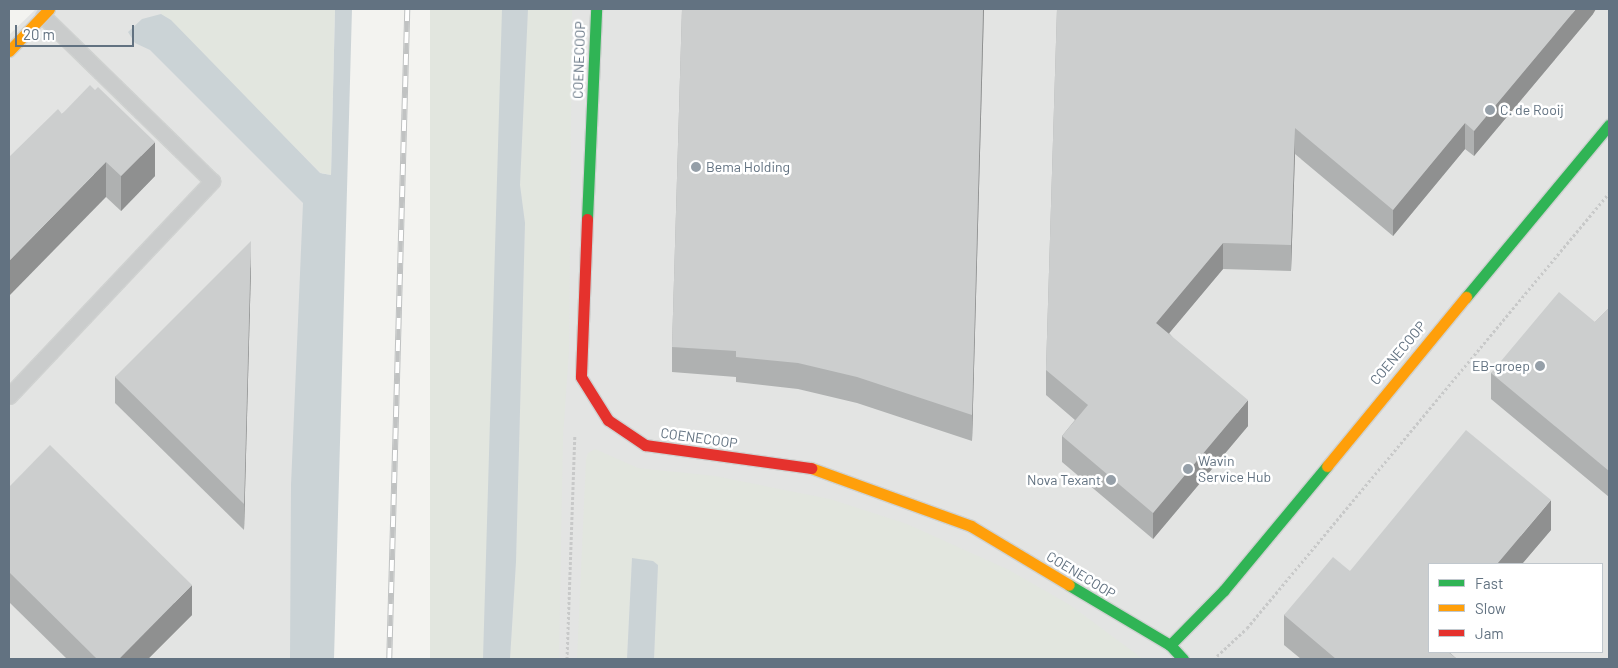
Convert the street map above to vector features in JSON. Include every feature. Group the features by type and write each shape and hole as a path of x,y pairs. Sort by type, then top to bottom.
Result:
{"street":[{"name":"COENECOOP","path":"596,9 581,377 608,420 645,445 814,469 970,526 1170,645 1183,659"},
{"path":"9,51 46,12"},
{"name":"COENECOOP","path":"1170,645 1224,590 1609,125"}],"lane":[{"path":"9,396 212,181 46,12"}],"path":[{"path":"1214,659 1247,628 1609,193"},
{"path":"567,659 575,433"}],"shaded area":[{"path":"36,9 326,9 309,659 9,659 9,35"},
{"path":"160,9 335,9 331,175 321,173 161,14"},
{"path":"335,9 352,9 334,659 290,659 291,485 303,203 150,50 135,43 128,32 142,19 161,14 171,20 320,173 331,175"},
{"path":"430,9 502,9 502,659 430,659"},
{"path":"502,9 528,9 520,185 525,223 516,562 510,659 483,659"},
{"path":"506,9 1609,9 1609,659 491,659"},
{"path":"528,9 572,9 569,351 563,436 559,659 510,659 516,562 525,223 520,185"},
{"path":"595,449 638,468 715,476 830,499 907,524 1009,570 1070,605 1143,659 654,659 658,565 632,558 627,659 577,659 586,459 588,453"},
{"path":"632,558 653,561 658,565 654,659 627,659"}],"building":[{"path":"682,9 983,9 972,415 857,377 798,363 736,357 736,351 672,347"},
{"path":"1057,9 1576,9 1474,131 1465,123 1393,210 1295,128 1291,245 1223,243 1156,323 1248,400 1153,513 1062,436 1088,405 1046,370"},
{"path":"90,85 95,90 98,87 155,142 121,176 106,162 9,261 9,157 58,109 62,114"},
{"path":"251,241 244,504 115,377"},
{"path":"1559,292 1595,322 1609,308 1609,471 1491,373"},
{"path":"1466,430 1551,500 1498,563 1428,563 1428,653 1449,653 1457,659 1336,659 1284,615 1333,557 1350,571"},
{"path":"50,445 192,585 119,659 97,659 9,572 9,487"}],"railway":[{"path":"389,659 407,9"}],"traffic: fast":[{"path":"587,219 596,9"},
{"path":"1466,297 1609,125"},
{"path":"1183,659 1170,645 1224,590 1327,466"},
{"path":"1069,585 1170,645"}],"traffic: slow":[{"path":"9,51 49,9"},
{"path":"1327,466 1466,297"},
{"path":"811,468 971,526 1069,585"}],"traffic: jam":[{"path":"587,219 581,377 608,420 645,445 811,468"}],"place":[{"name":"C. de Rooij","path":"1490,110"},
{"name":"Bema Holding","path":"696,167"},
{"name":"EB-groep","path":"1540,366"},
{"name":"Wavin Service Hub","path":"1188,469"},
{"name":"Nova Texant","path":"1111,480"}]}
